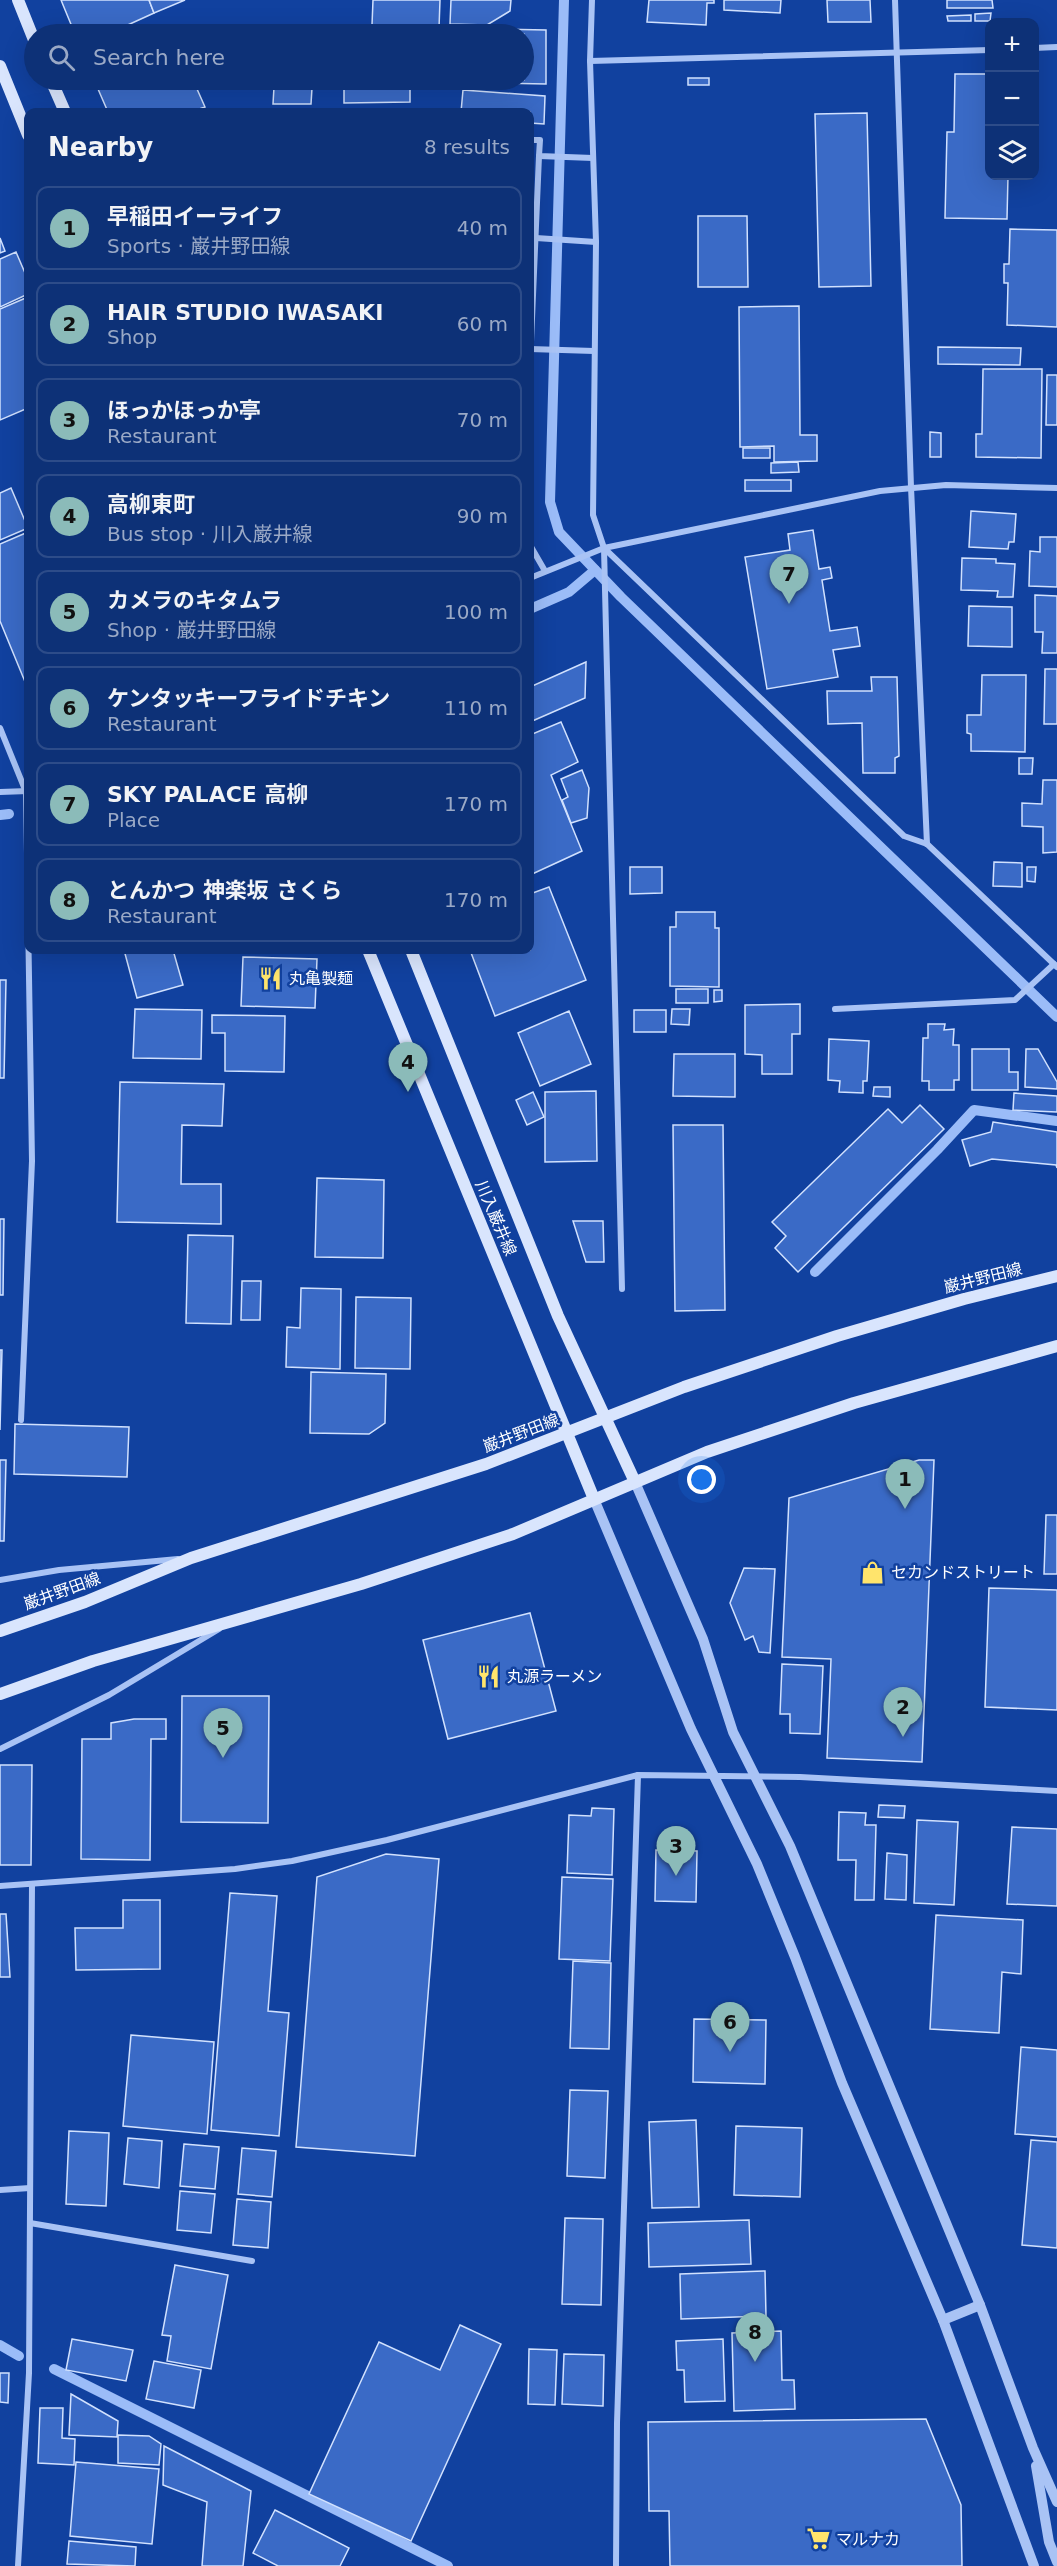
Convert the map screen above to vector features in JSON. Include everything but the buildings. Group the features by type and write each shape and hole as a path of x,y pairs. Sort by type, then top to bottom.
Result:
{"main road":[{"path":"18,0 28,24"},
{"path":"1,73 24,126"},
{"path":"55,90 63,108"},
{"name":"川入巌井線","path":"370,954 594,1499"},
{"name":"川入巌井線","path":"413,954 558,1316 635,1482"},
{"name":"巌井野田線","path":"0,1631 85,1602 190,1558 486,1464 684,1386 837,1336 964,1299 1057,1276"},
{"path":"0,1694 93,1661 361,1584 503,1537 707,1452 854,1403 1057,1346"}],"street":[{"path":"592,0 590,61 596,242 593,515 604,548 621,1289"},
{"path":"894,0 911,487 927,844"},
{"path":"1039,48 1057,47"},
{"path":"590,61 985,50"},
{"path":"534,140 540,140 534,275"},
{"path":"539,156 593,158"},
{"path":"536,238 596,242"},
{"path":"534,349 594,351"},
{"path":"534,576 604,548 880,491 946,485 1057,488"},
{"path":"604,548 904,836 927,844 1055,966 1015,1000 835,1009"},
{"path":"534,552 545,571"},
{"path":"0,728 24,785"},
{"path":"0,792 24,792"},
{"path":"21,1420 32,1161 29,954"},
{"path":"635,1482 703,1639 733,1732 790,1846 980,2305 1033,2448 1057,2502"},
{"path":"594,1499 691,1729 761,1874 842,2083 943,2320 1034,2566"},
{"path":"0,1580 59,1570 190,1558"},
{"path":"0,1749 109,1695 230,1623"},
{"path":"0,1886 235,1869 292,1861 387,1840 638,1775 756,1776 1057,1791"},
{"path":"616,2566 617,2412 638,1775"},
{"path":"18,2566 29,2373 32,1884"},
{"path":"0,2190 30,2188"},
{"path":"30,2223 252,2261"},
{"path":"943,2320 980,2305"},
{"path":"1033,2448 1049,2542 1057,2562"}],"waterway":[{"path":"564,0 550,502 559,532 621,597 1057,1017"},
{"path":"534,607 569,592 595,570"},
{"path":"0,815 9,814"},
{"path":"815,1272 974,1110 1057,1121"},
{"path":"0,2345 19,2356"},
{"path":"54,2369 448,2566"}],"place":[{"name":"SKY PALACE 高柳","path":"789,604"},
{"name":"丸亀製麺","path":"271,978"},
{"name":"高柳東町","path":"408,1092"},
{"name":"早稲田イーライフ","path":"905,1509"},
{"name":"セカンドストリート","path":"873,1572"},
{"name":"丸源ラーメン","path":"489,1676"},
{"name":"HAIR STUDIO IWASAKI","path":"903,1737"},
{"name":"カメラのキタムラ","path":"223,1758"},
{"name":"ほっかほっか亭","path":"676,1876"},
{"name":"ケンタッキーフライドチキン","path":"730,2052"},
{"name":"とんかつ 神楽坂 さくら","path":"755,2362"},
{"name":"マルナカ","path":"818,2539"}]}
